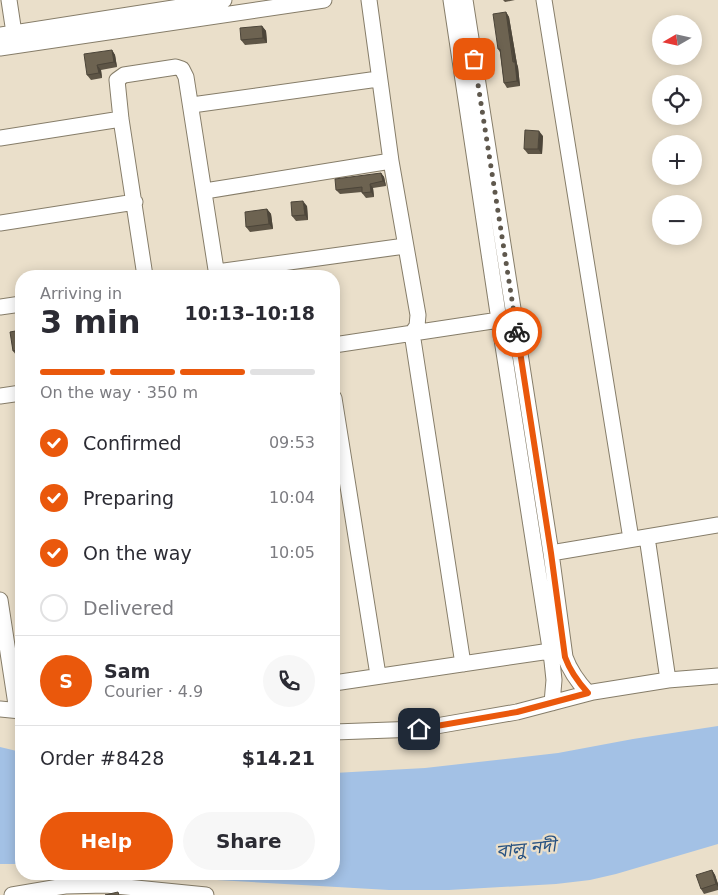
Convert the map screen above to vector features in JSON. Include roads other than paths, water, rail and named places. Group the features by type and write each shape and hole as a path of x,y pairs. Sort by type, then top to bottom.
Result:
{"street":[{"path":"9,0 7,34 199,2 224,0"},
{"path":"0,48 324,0"},
{"path":"369,0 378,79 418,315 417,326 412,333 463,664"},
{"path":"451,0 550,650 554,680 552,703"},
{"path":"465,0 551,553 565,657 578,682 588,693"},
{"path":"544,0 632,539"},
{"path":"144,270 121,119 117,80 124,75 180,68 186,77 192,105 216,270"},
{"path":"192,105 378,79"},
{"path":"0,138 121,119"},
{"path":"205,191 391,161"},
{"path":"0,223 135,202"},
{"path":"244,270 405,246"},
{"path":"0,307 15,305"},
{"path":"340,344 499,320"},
{"path":"0,396 15,393"},
{"path":"340,436 378,675"},
{"path":"551,553 718,525"},
{"path":"647,537 668,680"},
{"path":"0,600 15,688"},
{"path":"340,682 550,650"},
{"path":"340,732 419,729 517,712 588,693 668,680 718,676"},
{"path":"0,709 15,711"},
{"path":"12,895 65,886 106,885 206,895"}],"water":[{"name":"বালু নদী","path":"718,726 718,844 616,874 590,880 556,884 449,890 389,890 216,880 340,880 340,773 425,768 558,753"},
{"path":"0,747 15,751 15,864 0,864"}]}
